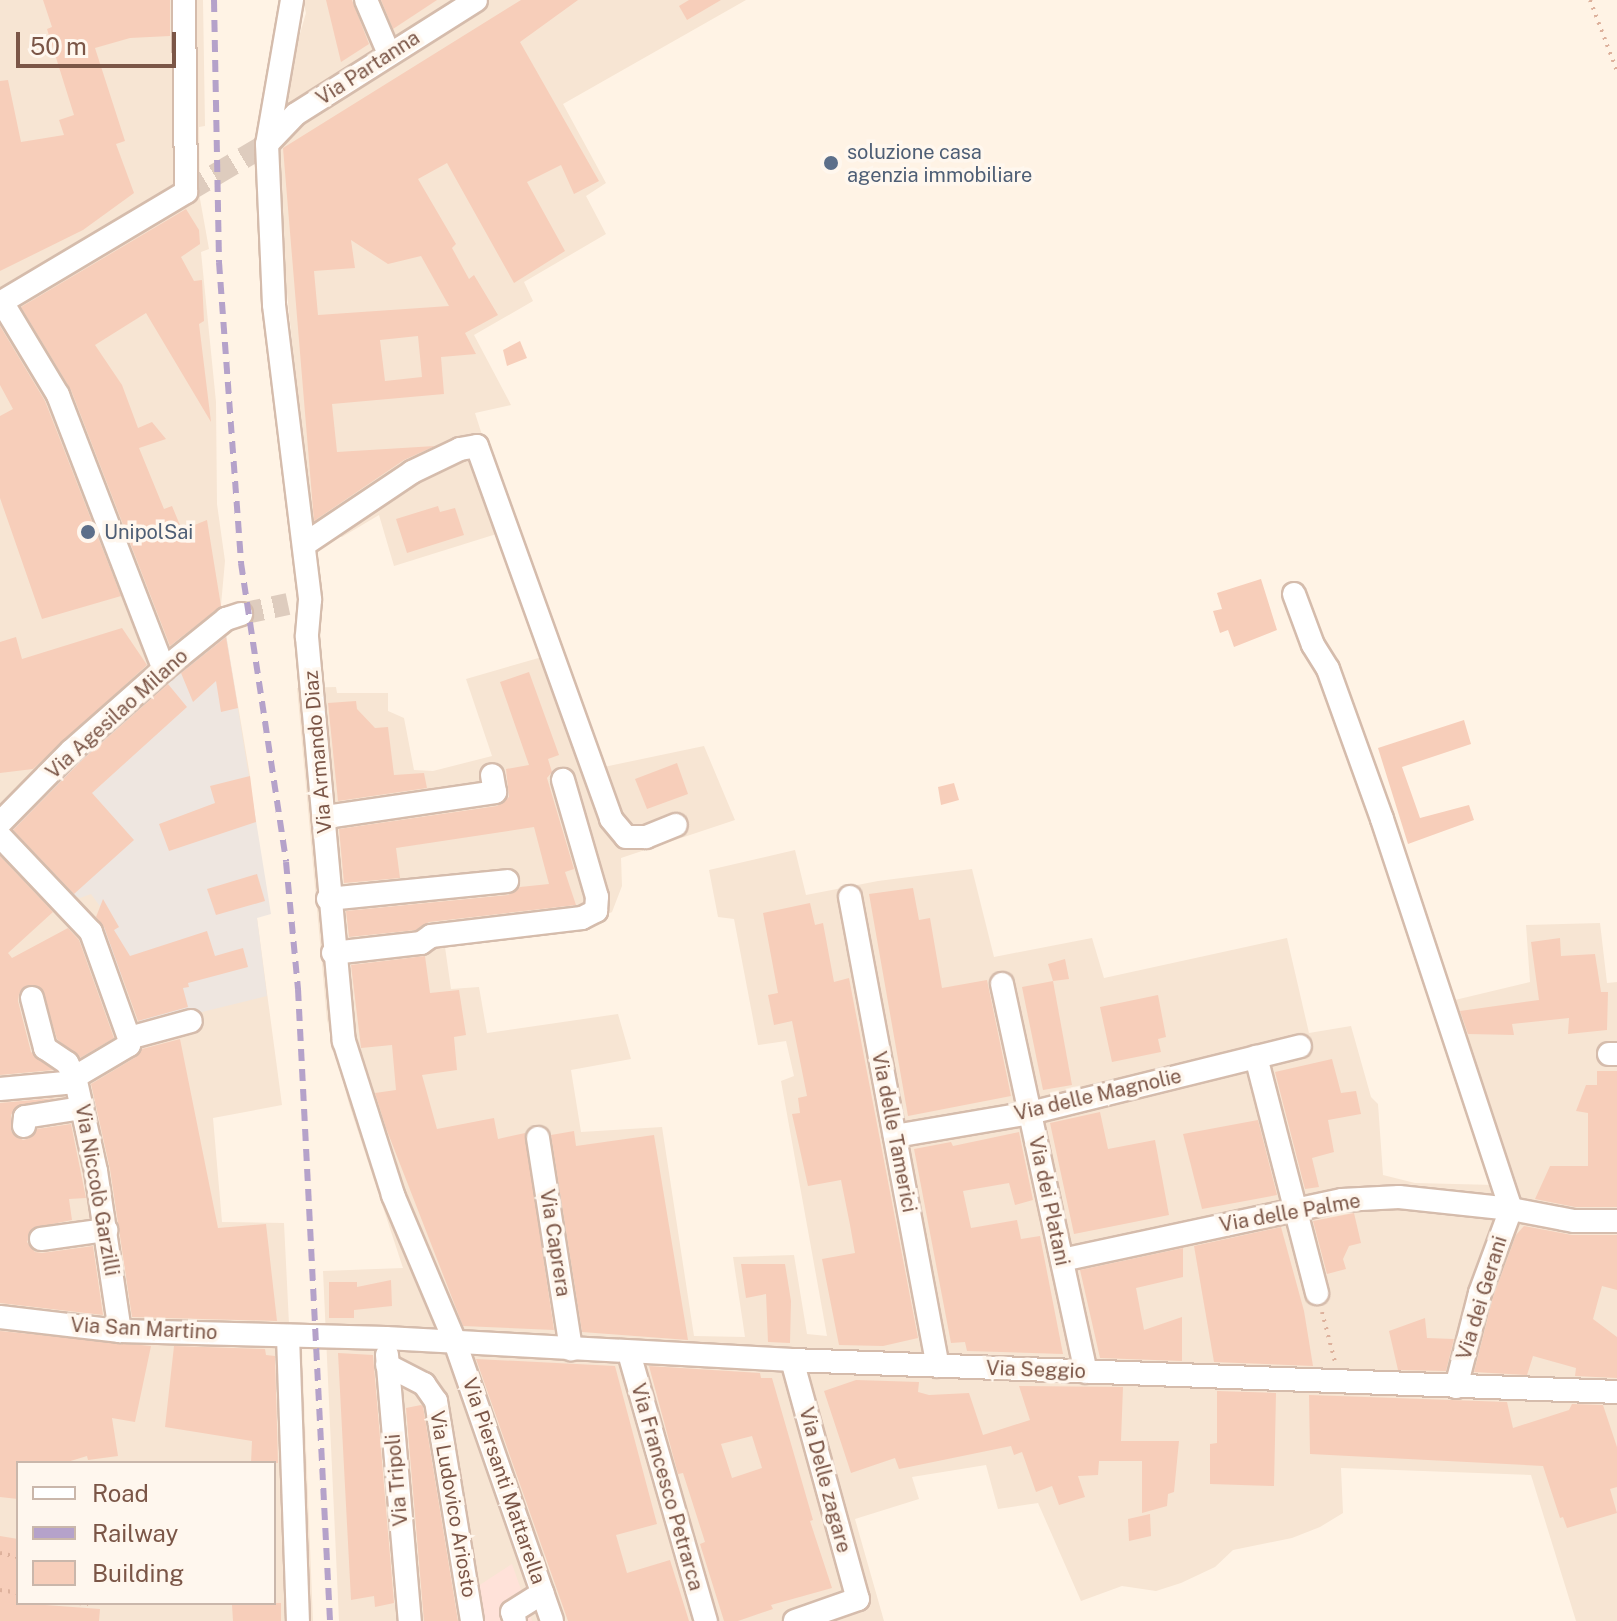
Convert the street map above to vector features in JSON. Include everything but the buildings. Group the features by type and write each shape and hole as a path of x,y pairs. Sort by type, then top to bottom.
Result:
{"street":[{"path":"164,669 58,395 1,302 186,192 184,0"},
{"name":"Via Armando Diaz","path":"292,0 267,144 274,305 305,544 310,600 307,637 326,817 333,953 344,1041 360,1099 393,1195 455,1342"},
{"path":"366,0 389,54"},
{"name":"Via Partanna","path":"267,144 296,114 476,0"},
{"path":"305,544 412,472 460,449 477,446 611,819 626,837 646,837 676,825"},
{"path":"1294,594 1313,645 1328,669 1382,819 1511,1209"},
{"path":"288,604 310,600"},
{"name":"Via Agesilao Milano","path":"0,823 71,751 164,669 226,619 241,614"},
{"path":"326,817 495,792 492,775"},
{"path":"333,953 421,943 431,936 582,918 596,911 597,897 563,780"},
{"path":"0,836 91,932 129,1038 191,1021"},
{"path":"328,899 507,881"},
{"name":"Via delle Tamerici","path":"850,897 938,1366"},
{"name":"Via dei Platani","path":"1002,984 1086,1372"},
{"path":"0,1089 76,1079 67,1063 45,1048 32,998"},
{"name":"Via Niccolò Garzilli","path":"120,1331 106,1230 76,1079 129,1045 129,1038"},
{"name":"Via delle Magnolie","path":"895,1136 1030,1113 1300,1046"},
{"path":"1256,1057 1317,1293"},
{"path":"24,1126 25,1117 82,1108"},
{"name":"Via Caprera","path":"538,1138 571,1349"},
{"name":"Via delle Palme","path":"1062,1260 1294,1208 1399,1197 1511,1209 1574,1221 1617,1221"},
{"name":"Via dei Gerani","path":"1456,1387 1480,1293 1511,1209"},
{"path":"41,1239 106,1230"},
{"name":"Via San Martino","path":"0,1317 120,1331 386,1338"},
{"path":"288,1336 298,1621"},
{"name":"Via Seggio","path":"386,1338 629,1353 1617,1392"},
{"name":"Via Tripoli","path":"386,1338 410,1621"},
{"name":"Via Piersanti Mattarella","path":"455,1342 552,1621"},
{"name":"Via Francesco Petrarca","path":"629,1353 706,1621"},
{"name":"Via Delle zagare","path":"792,1360 858,1599 795,1621"},
{"name":"Via Ludovico Ariosto","path":"387,1365 424,1384 436,1401 472,1621"},
{"path":"515,1621 512,1612 542,1593"}],"path":[{"path":"1590,0 1617,71"},
{"path":"1317,1293 1340,1383"}],"shaded area":[{"path":"0,0 203,0 205,126 199,127 200,199 209,249 201,252 216,402 217,504 225,561 221,605 250,776 257,918 282,1105 213,1118 222,1222 284,1223 289,1324 301,1324 313,1621 0,1621"},
{"path":"303,0 746,0 563,104 606,183 586,196 606,234 524,282 533,301 474,335 511,405 475,413 512,529 394,566 379,515 342,537 311,532 271,133 306,13"},
{"path":"225,628 271,914 257,918 267,996 141,1027 125,982 94,926 102,909 91,894 80,898 73,895 9,825"},
{"path":"556,653 599,768 704,746 735,820 621,858 622,886 612,912 590,922 445,947 451,989 479,987 487,1033 618,1014 631,1059 571,1070 581,1132 662,1127 694,1336 745,1337 733,1257 794,1255 807,1334 827,1336 781,1081 794,1076 786,1041 758,1045 734,919 718,917 709,870 795,850 806,895 878,881 972,869 994,957 1092,938 1104,978 1287,938 1309,1033 1351,1026 1371,1097 1378,1104 1383,1175 1415,1183 1495,1185 1434,1005 1530,982 1526,925 1600,923 1607,983 1617,982 1617,1621 1576,1621 1531,1475 1341,1468 1343,1513 1320,1527 1292,1538 1233,1550 1215,1567 1156,1591 1122,1586 1081,1601 1038,1503 998,1509 986,1465 912,1477 919,1499 855,1519 884,1621 339,1621 323,1271 403,1268 349,1104 327,1020 297,688 336,687 337,693 388,693 388,711 404,718 414,770 433,771 492,756 466,679"},
{"path":"512,1564 532,1621 479,1621 475,1588"}],"tunnel":[{"path":"186,192 267,144"},
{"path":"241,614 288,604"}],"railway":[{"path":"214,0 219,262 241,563 286,862 298,989 330,1621"}],"place":[{"name":"soluzione casa agenzia immobiliare","path":"831,163"},
{"name":"UnipolSai","path":"88,532"}]}
